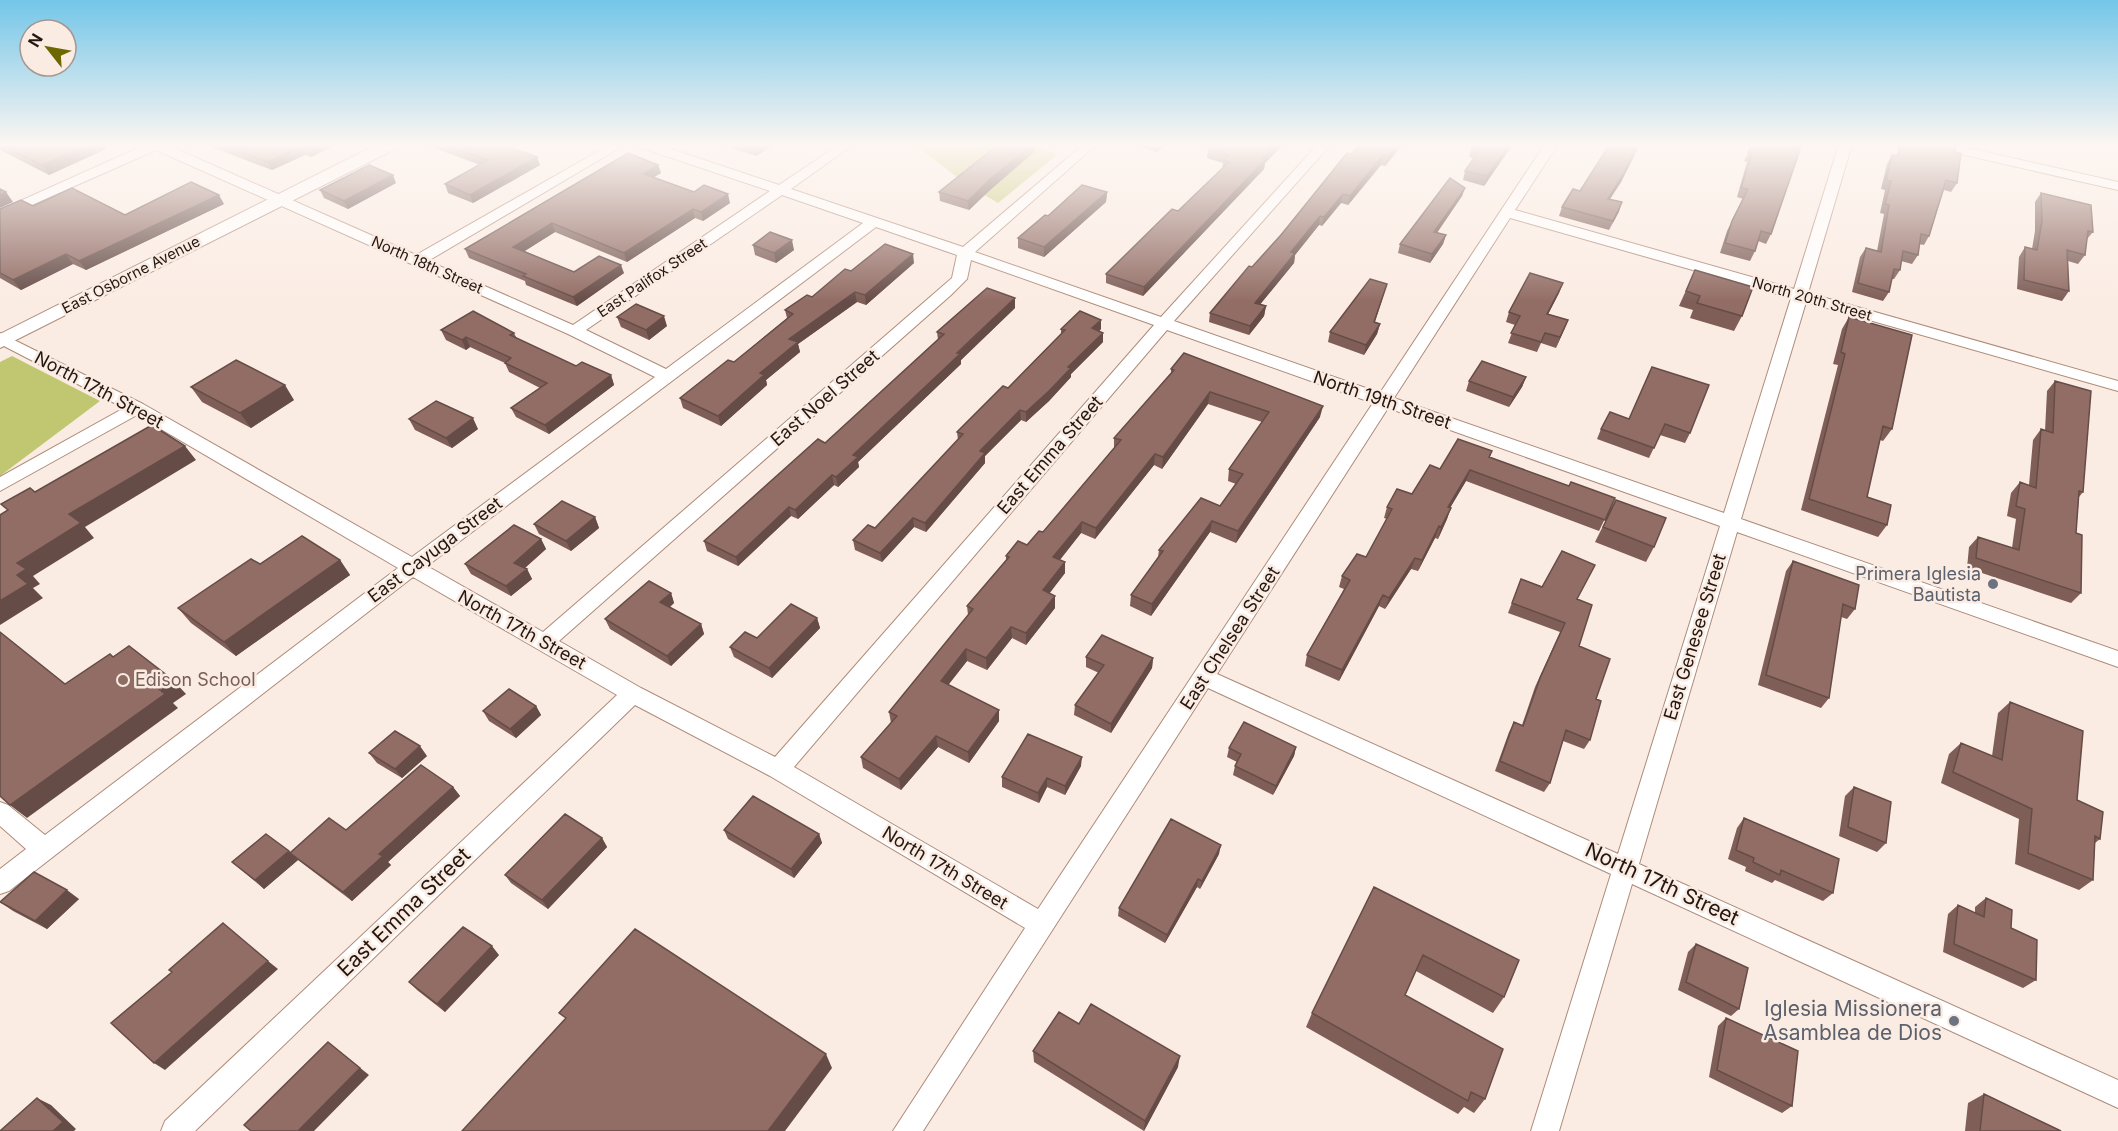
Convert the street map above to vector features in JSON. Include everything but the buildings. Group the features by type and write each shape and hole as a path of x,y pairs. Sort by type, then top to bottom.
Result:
{"street":[{"path":"0,215 40,197"},
{"name":"North 18th Street","path":"277,197 574,331 667,376"},
{"name":"East Osborne Avenue","path":"1,340 286,197"},
{"path":"418,260 528,197"},
{"name":"East Palifox Street","path":"574,331 771,197"},
{"name":"North 19th Street","path":"801,197 965,252 2118,659"},
{"path":"965,252 1029,197"},
{"name":"East Emma Street","path":"777,769 1164,323 1278,197"},
{"name":"East Chelsea Street","path":"907,1131 1516,197"},
{"name":"East Genesee Street","path":"1545,1131 1830,197"},
{"name":"North 20th Street","path":"1506,212 2118,386"},
{"name":"East Cayuga Street","path":"0,883 411,568 874,222"},
{"name":"East Noel Street","path":"545,642 946,292 958,279 965,252"},
{"name":"North 17th Street","path":"1,340 137,408 633,694 777,769 1042,925"},
{"path":"0,485 137,408"},
{"name":"North 17th Street","path":"1204,676 2118,1094"},
{"name":"East Emma Street","path":"174,1131 633,694"},
{"path":"0,812 44,849"}],"green space":[{"path":"988,197 1006,197 998,203"},
{"path":"12,356 100,401 0,476 0,362"}],"place":[{"name":"Primera Iglesia Bautista","path":"1993,584"},
{"name":"Edison School","path":"123,680"},
{"name":"Iglesia Missionera Asamblea de Dios","path":"1954,1021"}]}
